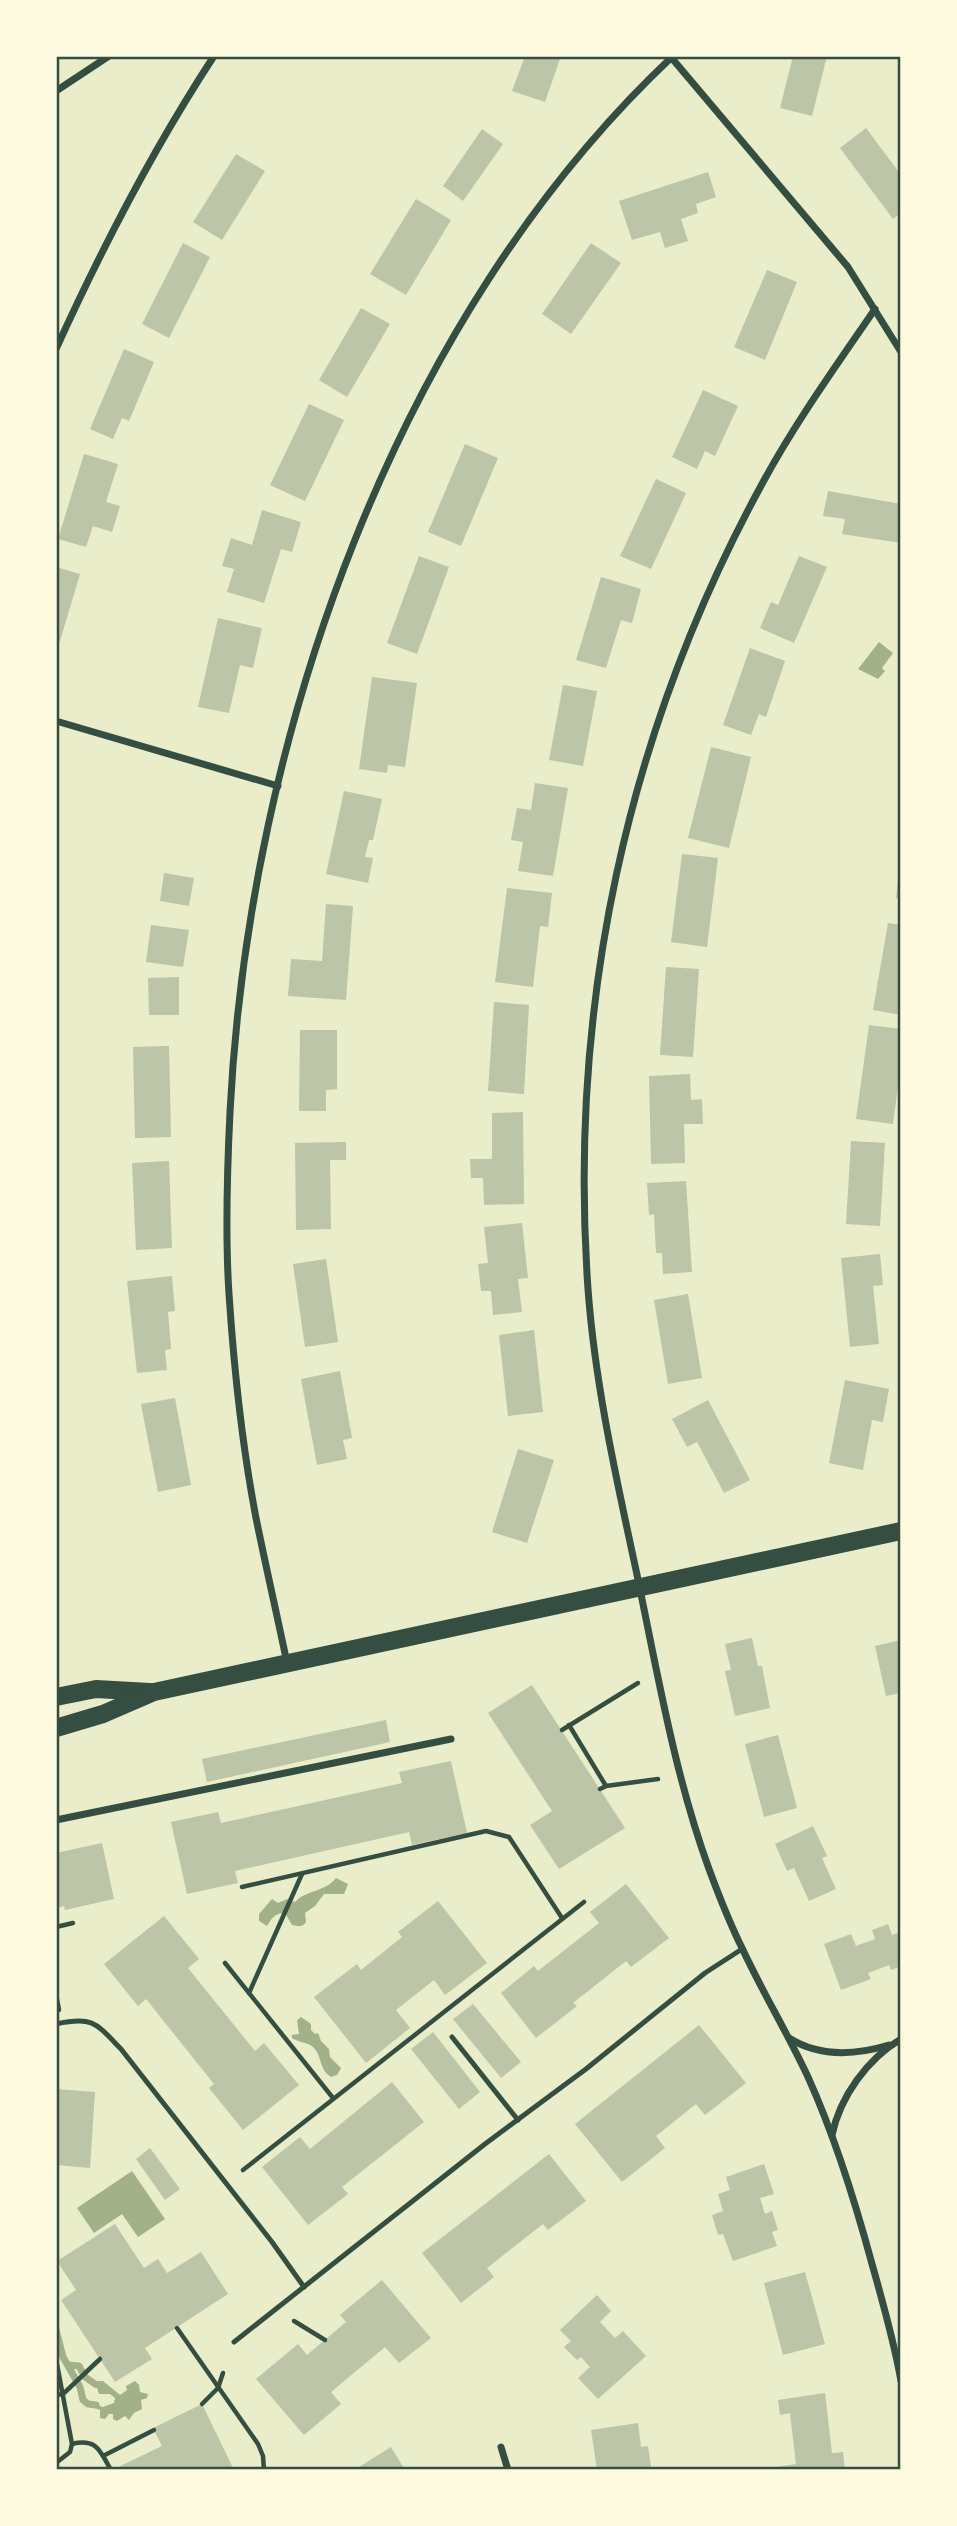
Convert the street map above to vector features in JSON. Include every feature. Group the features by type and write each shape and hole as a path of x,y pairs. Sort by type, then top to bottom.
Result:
{"main road":[{"path":"56,1728 103,1714 153,1692 901,1531"},
{"path":"56,1697 96,1689 153,1692"}],"street":[{"path":"56,91 109,56"},
{"path":"56,349 92,271 151,158 214,56"},
{"path":"287,1663 255,1514 239,1402 229,1291 227,1175 234,1046 243,960 263,849 278,786 304,691 345,570 385,472 432,378 477,298 523,227 597,134 672,56 849,267 901,352"},
{"path":"875,309 815,397 763,482 713,581 671,683 635,792 614,887 595,993 587,1072 583,1163 588,1291 598,1377 610,1452 672,1742 710,1870 742,1949 804,2069 832,2137 898,2352 901,2381"},
{"path":"56,721 278,786"},
{"path":"56,1820 451,1739"},
{"path":"787,2037 810,2049 832,2052 860,2052 893,2044"},
{"path":"832,2137 836,2117 848,2093 878,2057 901,2039"},
{"path":"501,2447 508,2470"}],"lane":[{"path":"234,2342 586,2069 705,1973 742,1949"},
{"path":"56,2024 83,2020 94,2023 121,2049 304,2287"},
{"path":"452,2037 518,2120"}],"path":[{"path":"562,1730 638,1683"},
{"path":"569,1725 603,1788 658,1779"},
{"path":"242,1887 486,1830 509,1837 562,1918"},
{"path":"249,1993 302,1874"},
{"path":"243,2171 583,1902"},
{"path":"56,1927 73,1923"},
{"path":"225,1963 333,2098"},
{"path":"294,2321 325,2340"},
{"path":"177,2328 258,2444 263,2456 264,2470"},
{"path":"56,2359 72,2444 70,2452 56,2463"},
{"path":"56,2395 63,2394 100,2360"},
{"path":"202,2404 218,2388 223,2373"},
{"path":"103,2456 154,2430"},
{"path":"72,2444 87,2441 94,2444 111,2470"}],"shaded area":[{"path":"879,642 893,653 878,679 858,669"},
{"path":"336,1878 348,1884 344,1894 324,1894 315,1906 305,1913 306,1922 303,1925 292,1925 285,1913 274,1916 267,1926 259,1921 259,1914 272,1899 278,1903 287,1899 295,1902 304,1895 332,1883"},
{"path":"301,2017 311,2024 311,2030 315,2034 318,2033 329,2049 330,2057 341,2068 337,2075 331,2077 325,2072 312,2046 292,2038 292,2035 299,2034 297,2020"},
{"path":"132,2171 165,2219 138,2237 122,2214 94,2233 77,2208"},
{"path":"97,2381 103,2381 120,2395 127,2390 126,2386 135,2381 140,2392 148,2394 147,2398 141,2400 142,2409 134,2413 129,2420 125,2416 117,2421 113,2419 113,2414 109,2414 105,2419 100,2418 100,2410 95,2408 96,2405 103,2407 114,2403 115,2398 110,2394 99,2394 97,2388 93,2387"}],"building":[{"path":"525,56 561,56 545,102 512,91"},
{"path":"793,56 827,56 812,116 780,108"},
{"path":"866,128 901,175 901,213 893,219 840,148"},
{"path":"482,129 503,144 463,201 443,186"},
{"path":"236,154 265,171 222,240 193,222"},
{"path":"708,172 716,197 696,204 698,213 681,219 688,241 665,248 660,232 632,240 619,201"},
{"path":"416,199 451,220 406,295 370,274"},
{"path":"183,243 210,257 169,338 142,324"},
{"path":"591,243 621,263 571,334 542,314"},
{"path":"767,270 797,282 765,360 734,347"},
{"path":"361,308 390,324 347,397 319,380"},
{"path":"124,349 154,362 129,421 122,418 113,439 90,429"},
{"path":"703,390 738,406 715,456 705,451 697,469 672,457"},
{"path":"309,404 344,420 305,501 270,485"},
{"path":"465,444 498,458 461,546 428,532"},
{"path":"84,454 118,464 106,502 120,506 112,532 93,526 86,547 58,539"},
{"path":"656,479 686,493 651,569 620,556"},
{"path":"828,491 901,504 901,543 842,534 845,519 823,516"},
{"path":"262,510 301,522 292,552 281,549 264,603 227,592 234,569 222,566 231,538 252,545"},
{"path":"419,556 449,567 417,654 387,643"},
{"path":"799,556 827,567 794,643 760,628 771,602 778,605"},
{"path":"56,567 80,574 57,651 56,651"},
{"path":"601,577 641,589 632,623 621,620 606,668 576,660"},
{"path":"218,618 262,628 253,668 240,665 229,713 198,707"},
{"path":"750,648 785,661 766,717 759,714 751,735 723,725"},
{"path":"372,677 417,683 405,767 388,765 387,773 359,769"},
{"path":"563,685 597,691 583,766 549,760"},
{"path":"711,747 751,757 729,848 688,838"},
{"path":"535,783 568,788 553,876 518,871 523,842 511,840 517,808 531,810"},
{"path":"344,791 382,799 373,840 369,840 365,857 373,858 368,883 326,874"},
{"path":"682,854 718,858 707,947 671,942"},
{"path":"901,870 901,899 896,898"},
{"path":"164,873 194,878 189,906 160,901"},
{"path":"507,888 552,893 548,927 540,926 533,987 495,982"},
{"path":"326,904 353,906 346,1000 288,996 291,959 322,961"},
{"path":"888,923 901,925 901,1015 873,1010"},
{"path":"151,925 189,930 183,967 146,962"},
{"path":"666,967 699,969 693,1057 660,1055"},
{"path":"179,977 179,1015 149,1015 148,978"},
{"path":"494,1002 529,1005 524,1094 488,1091"},
{"path":"869,1025 901,1029 901,1064 893,1124 856,1119"},
{"path":"300,1030 337,1030 337,1089 326,1090 326,1111 299,1111"},
{"path":"169,1046 171,1137 135,1138 133,1047"},
{"path":"690,1074 691,1100 702,1099 703,1124 684,1124 685,1163 651,1164 649,1076"},
{"path":"523,1112 524,1204 484,1205 483,1178 471,1178 470,1159 492,1159 492,1113"},
{"path":"851,1141 885,1143 880,1226 846,1224"},
{"path":"346,1142 346,1160 330,1160 331,1229 296,1230 295,1143"},
{"path":"169,1161 172,1248 136,1250 132,1163"},
{"path":"686,1181 692,1272 663,1274 662,1253 656,1253 654,1214 649,1215 647,1183"},
{"path":"522,1223 528,1278 518,1279 522,1312 493,1315 491,1291 481,1291 478,1264 488,1263 484,1227"},
{"path":"880,1254 883,1285 873,1286 879,1344 850,1347 841,1258"},
{"path":"326,1259 338,1342 305,1347 293,1264"},
{"path":"172,1276 175,1311 168,1312 171,1349 165,1350 167,1370 137,1373 127,1281"},
{"path":"688,1294 702,1378 668,1384 654,1300"},
{"path":"534,1330 543,1412 508,1416 499,1335"},
{"path":"340,1371 352,1438 343,1440 347,1459 317,1465 301,1379"},
{"path":"845,1380 889,1389 883,1422 872,1420 863,1470 829,1463"},
{"path":"175,1398 191,1485 158,1492 141,1404"},
{"path":"708,1400 750,1480 724,1493 697,1442 687,1447 672,1419"},
{"path":"518,1449 554,1460 527,1543 492,1532"},
{"path":"752,1638 758,1666 762,1666 770,1708 735,1716 725,1671 731,1670 725,1644"},
{"path":"901,1640 901,1693 886,1696 875,1646"},
{"path":"532,1685 625,1828 559,1869 530,1825 552,1811 488,1713"},
{"path":"386,1720 390,1742 207,1782 202,1759"},
{"path":"778,1735 797,1808 764,1817 745,1744"},
{"path":"451,1761 467,1833 412,1845 409,1832 235,1871 238,1883 187,1894 171,1822 218,1812 221,1823 402,1783 399,1772"},
{"path":"813,1826 827,1856 822,1858 836,1889 809,1901 794,1868 787,1871 775,1844"},
{"path":"102,1843 114,1899 65,1910 64,1906 56,1908 56,1853"},
{"path":"626,1884 669,1938 631,1967 626,1961 573,2003 577,2006 536,2038 501,1993 534,1966 538,1971 599,1923 590,1912"},
{"path":"438,1901 487,1963 445,1995 434,1980 396,2010 410,2028 366,2063 314,1997 357,1964 361,1970 402,1937 398,1932"},
{"path":"164,1916 199,1959 188,1968 255,2051 264,2043 299,2085 243,2130 209,2088 214,2084 146,1999 138,2006 104,1964"},
{"path":"888,1924 892,1935 901,1932 901,1966 891,1970 889,1965 868,1973 871,1979 841,1990 824,1944 851,1934 856,1946 875,1939 872,1930"},
{"path":"473,2004 521,2062 501,2078 453,2019"},
{"path":"699,2025 746,2083 705,2115 696,2104 656,2136 665,2148 622,2182 575,2124"},
{"path":"433,2032 480,2092 459,2109 411,2049"},
{"path":"392,2082 424,2122 342,2187 348,2194 308,2225 262,2167 300,2137 310,2149"},
{"path":"56,2089 95,2092 90,2168 56,2165"},
{"path":"150,2148 180,2189 165,2200 136,2159"},
{"path":"549,2154 586,2201 548,2230 543,2224 487,2268 494,2277 461,2303 422,2253"},
{"path":"764,2164 774,2194 760,2198 765,2214 772,2211 778,2230 772,2232 777,2246 733,2261 723,2234 718,2235 712,2215 723,2211 718,2194 730,2190 726,2177"},
{"path":"115,2224 144,2268 158,2259 167,2273 201,2252 228,2294 145,2348 152,2359 115,2382 61,2300 76,2290 57,2261"},
{"path":"805,2272 825,2344 783,2355 764,2283"},
{"path":"382,2280 431,2338 399,2363 385,2347 331,2392 341,2404 304,2435 256,2379 298,2344 307,2355 346,2322 340,2315"},
{"path":"597,2295 611,2311 600,2322 615,2338 623,2331 646,2356 598,2399 578,2378 590,2367 581,2357 577,2360 564,2347 571,2341 560,2330"},
{"path":"825,2393 832,2453 843,2452 845,2470 777,2470 777,2467 796,2464 790,2413 780,2415 778,2400"},
{"path":"202,2404 234,2470 112,2470 162,2446 153,2428"},
{"path":"638,2423 641,2447 648,2446 651,2467 636,2470 597,2470 591,2430"},
{"path":"391,2447 405,2470 361,2470 359,2467"}],"waterway":[{"path":"56,2330 63,2357 80,2387 83,2400 96,2405"},
{"path":"68,2365 79,2366 85,2377 95,2384"}]}
